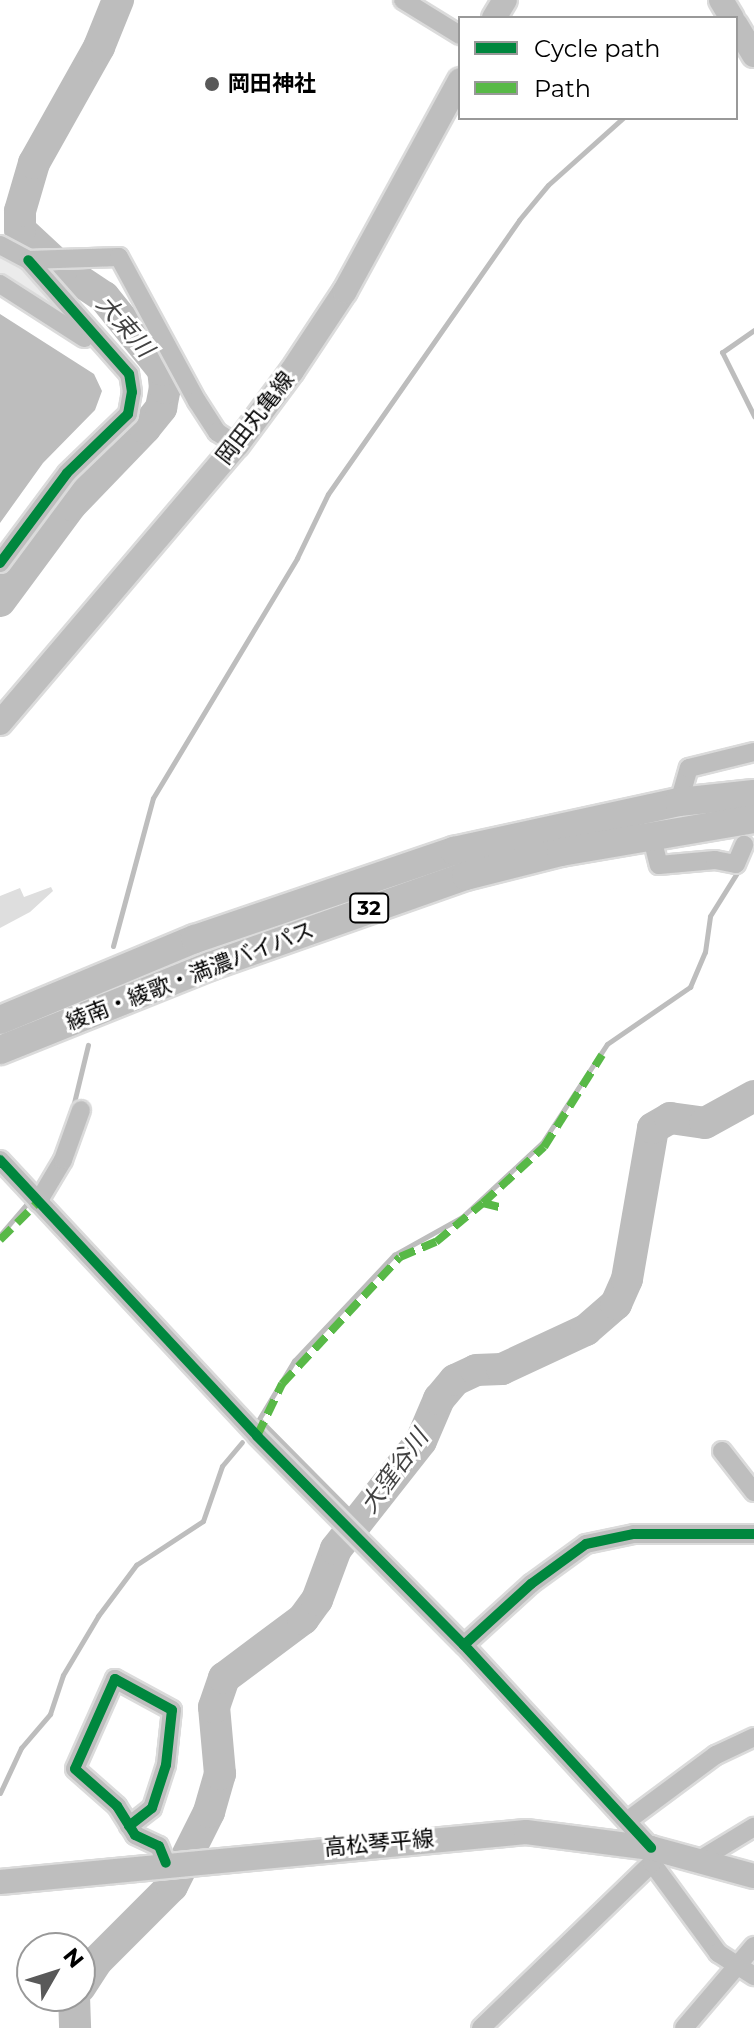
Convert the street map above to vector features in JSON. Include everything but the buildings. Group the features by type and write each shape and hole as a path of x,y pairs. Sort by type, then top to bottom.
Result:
{"highway":[{"name":"綾南・綾歌・満濃バイパス","path":"0,1020 195,939 454,851 679,802 754,794"},
{"name":"綾南・綾歌・満濃バイパス","path":"0,1050 210,966 423,891 561,852 651,834 749,832"}],"main road":[{"path":"738,28 754,55"},
{"name":"岡田丸亀線","path":"0,723 237,445 345,291 458,84"},
{"name":"高松琴平線","path":"0,1882 178,1862 526,1832 698,1861 754,1876"}],"street":[{"path":"403,0 458,34"},
{"path":"0,245 32,258 63,255 119,257 197,401 217,432 237,445"},
{"path":"0,563 67,473 128,414 129,374 94,339 32,258"},
{"path":"0,284 88,340 94,339"},
{"path":"679,802 689,768 754,752"},
{"path":"651,834 659,865 715,860 736,864 749,832"},
{"path":"34,1198 63,1160 81,1110"},
{"path":"0,1160 257,1436 464,1645 627,1821 653,1853 718,1953 746,1970"},
{"path":"722,1451 754,1492"},
{"path":"464,1645 531,1584 586,1544 634,1534 754,1534"},
{"path":"129,1826 152,1808 166,1765 172,1710 115,1679 75,1769 117,1806 129,1826 135,1835 159,1846 178,1862"},
{"path":"627,1821 716,1755 754,1737"},
{"path":"698,1861 754,1827"},
{"path":"481,2028 653,1853"},
{"path":"684,2028 746,1970 754,1946"}],"shaded area":[{"path":"0,254 37,277 78,329 0,279"},
{"path":"0,314 94,374 102,391 95,410 43,463 0,523"}],"waterway":[{"name":"大束川","path":"0,601 71,505 161,408 165,388 163,370 104,297 62,269 20,230 20,211 34,163 99,47 118,0"},
{"path":"113,946 153,798 297,558 328,494 519,220 548,185 621,120"},
{"path":"754,330 722,352 754,416"},
{"path":"256,1424 294,1361 394,1255 462,1217 542,1143 607,1044 690,987 705,952 710,916 740,868"},
{"path":"72,1111 88,1045"},
{"name":"大窪谷川","path":"96,1963 172,1886 209,1812 220,1774 214,1707 224,1678 303,1619 317,1600 336,1549 421,1441 439,1399 455,1380 476,1370 502,1369 586,1330 616,1304 627,1279 653,1128 670,1118 705,1123 754,1096"},
{"path":"0,1235 31,1199"},
{"path":"260,1420 358,1519"},
{"path":"0,1793 21,1748 50,1714 63,1675 98,1616 136,1565 203,1521 222,1466 242,1442"},
{"name":"大窪谷川","path":"74,2012 75,2028"}],"marked path":[{"path":"483,1203 544,1147 602,1055"},
{"path":"0,1240 38,1202"},
{"path":"257,1436 282,1384 400,1257 436,1242 483,1203 503,1208"}],"cycle path":[{"path":"0,563 67,473 128,414 132,392 129,374 28,260"},
{"path":"0,1160 257,1436 464,1645 651,1848"},
{"path":"464,1645 531,1584 586,1544 634,1534 754,1534"},
{"path":"129,1826 152,1808 166,1765 172,1710 115,1679 75,1769 117,1806 135,1835 159,1846 166,1863"}],"place":[{"name":"岡田神社","path":"212,84"}]}
